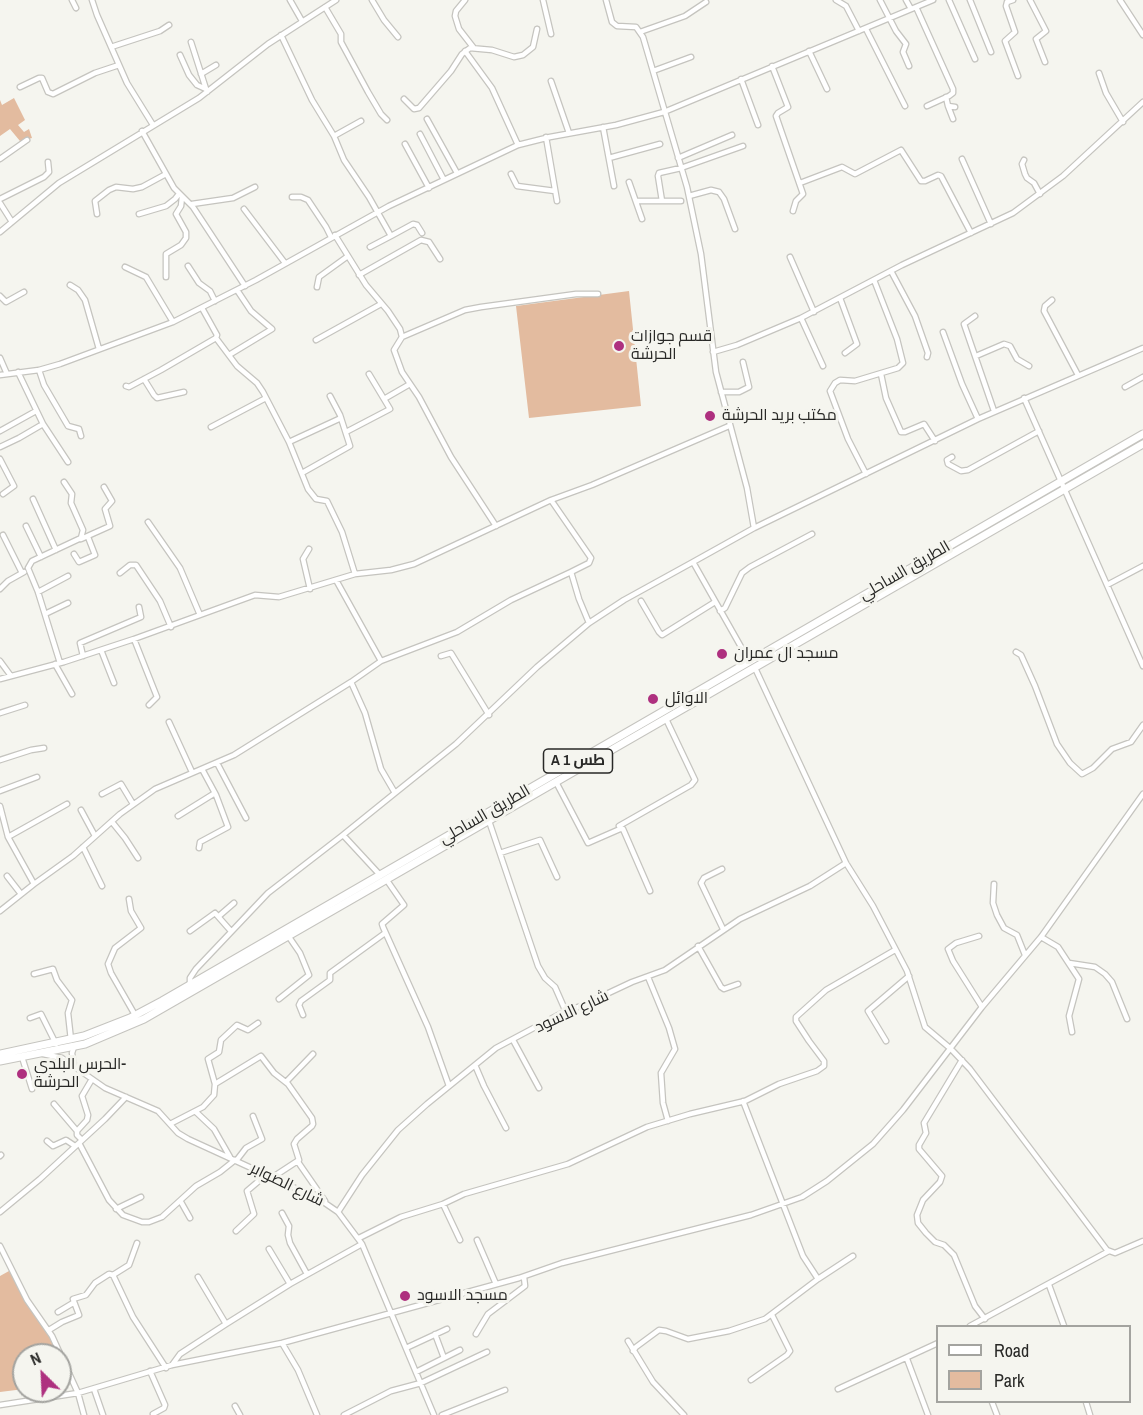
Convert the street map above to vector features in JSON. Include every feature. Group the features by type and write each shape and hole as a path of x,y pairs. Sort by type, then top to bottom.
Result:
{"highway":[{"name":"الطريق الساحلي","path":"0,1054 56,1044 97,1040 144,1019 238,961 574,767 749,661 1143,434"},
{"name":"الطريق الساحلي","path":"0,1061 40,1054 73,1043 135,1016 190,985 290,936 383,877 489,821 556,782 574,767 666,719 1143,444"}],"street":[{"path":"72,0 76,8"},
{"path":"92,0 132,92 153,125"},
{"path":"290,0 302,21"},
{"path":"0,232 59,183 182,109 281,35 336,0"},
{"path":"372,0 398,37"},
{"path":"465,0 456,11 455,16 459,29 473,47"},
{"path":"543,0 551,34"},
{"path":"606,0 610,20 614,24 633,27 640,32 689,196 705,279 720,392 747,488 754,528"},
{"path":"836,0 844,2 859,31"},
{"path":"880,0 906,44 903,52 909,66"},
{"path":"906,0 913,8 952,87 953,93 927,106"},
{"path":"0,375 39,370 173,322 237,290 333,236 518,145 664,112 933,0"},
{"path":"949,0 975,59"},
{"path":"970,0 990,52"},
{"path":"1013,0 1007,2 1006,6 1015,33 1005,41 1018,76"},
{"path":"1030,0 1046,31 1035,39 1045,62"},
{"path":"1120,0 1143,35"},
{"path":"640,32 685,16 706,2"},
{"path":"324,7 340,34 340,42 381,114 387,120"},
{"path":"111,47 160,31 169,25"},
{"path":"404,99 414,110 419,108 452,71 465,51 473,47 514,57 521,56 533,47 537,29"},
{"path":"866,29 905,106"},
{"path":"281,35 312,100 334,136 344,160 391,236"},
{"path":"191,42 207,90"},
{"path":"465,51 492,88 518,145"},
{"path":"809,51 827,89"},
{"path":"180,55 189,75 198,85 207,90"},
{"path":"653,71 691,57"},
{"path":"20,87 42,78 48,92 53,94 95,73 119,65"},
{"path":"201,74 216,65"},
{"path":"772,66 788,107 777,114 777,118 803,195 796,201 792,211"},
{"path":"1099,74 1123,122"},
{"path":"741,79 758,125"},
{"path":"551,81 569,133"},
{"path":"946,97 953,119"},
{"path":"713,352 737,345 814,312 891,271 1023,207 1123,122 1143,102"},
{"path":"948,106 955,107"},
{"path":"426,119 457,173"},
{"path":"334,136 361,121"},
{"path":"603,127 614,186"},
{"path":"142,131 166,174 180,195 192,204 244,286"},
{"path":"420,134 444,180"},
{"path":"678,158 732,135"},
{"path":"546,137 556,201"},
{"path":"0,159 27,140"},
{"path":"405,144 429,188"},
{"path":"609,158 660,144"},
{"path":"662,201 658,174 743,146"},
{"path":"800,183 842,167 855,174 901,150 921,181 925,182 938,175 941,176 972,233"},
{"path":"962,159 991,224"},
{"path":"1024,160 1022,164 1025,174 1040,194"},
{"path":"12,222 0,201 44,177 49,172 48,162"},
{"path":"97,214 95,201 109,190 116,187 134,189 142,187 166,174"},
{"path":"511,174 517,186 555,191"},
{"path":"629,182 642,219"},
{"path":"192,204 233,198 255,187"},
{"path":"689,196 711,190 719,192 735,229"},
{"path":"139,214 166,206 180,195"},
{"path":"166,277 166,254 181,245 187,236 176,214 181,206 180,195"},
{"path":"292,197 301,196 308,201 400,329 402,337"},
{"path":"636,201 681,201"},
{"path":"244,210 285,263"},
{"path":"370,247 413,224 417,225 422,232"},
{"path":"359,275 421,240 429,242 440,259"},
{"path":"317,287 318,277 348,256"},
{"path":"790,257 814,312"},
{"path":"188,266 199,283 210,291 215,301"},
{"path":"124,267 146,277 173,322"},
{"path":"891,271 912,310 928,353 927,357"},
{"path":"866,474 848,438 830,391 840,380 854,381 881,374 901,366 904,360 874,280"},
{"path":"70,285 78,290 85,300 99,349"},
{"path":"229,355 272,329 251,311 237,290"},
{"path":"0,296 6,302 24,292"},
{"path":"496,526 451,458 394,354 394,347 402,337 465,310 576,294 598,294"},
{"path":"840,298 857,344 845,353"},
{"path":"1052,300 1045,306 1044,311 1078,375"},
{"path":"316,340 381,304"},
{"path":"202,308 217,335 216,338 237,366 257,383 266,398 289,442 308,489 316,499 327,501 342,532 355,574"},
{"path":"975,316 964,324 994,411"},
{"path":"801,318 822,366"},
{"path":"943,332 978,419"},
{"path":"126,386 129,387 144,379 216,338"},
{"path":"976,356 1008,344 1017,358 1029,366"},
{"path":"190,985 191,976 196,969 230,930 268,893 456,744 537,667 589,623 624,600 754,528 994,411 1143,348"},
{"path":"0,358 7,374"},
{"path":"720,392 740,392 749,387 743,362"},
{"path":"39,370 45,387 68,426 79,429 81,436"},
{"path":"18,372 43,424 68,462"},
{"path":"346,432 389,410 369,374"},
{"path":"881,374 886,398 901,432 924,424 935,441"},
{"path":"1125,387 1143,377"},
{"path":"144,379 157,398 184,392"},
{"path":"384,399 410,384"},
{"path":"302,473 350,447 330,396"},
{"path":"211,427 266,398"},
{"path":"1024,398 1143,666"},
{"path":"0,431 36,411"},
{"path":"289,442 340,418"},
{"path":"0,447 23,437 43,424"},
{"path":"0,679 83,656 171,627 255,595 279,597 355,574 391,570 414,564 551,500 592,485 729,426"},
{"path":"952,458 946,461 953,468 961,471 968,470 1039,431"},
{"path":"0,459 14,486 3,494"},
{"path":"64,482 72,495 71,503 83,530 79,540"},
{"path":"0,589 8,580 22,573 32,561 110,526 105,509 111,501 104,487"},
{"path":"33,499 56,550"},
{"path":"0,911 83,847 133,804 162,785 248,748 381,661 457,632 512,600 589,563 591,558 551,500"},
{"path":"148,522 189,583 200,615"},
{"path":"26,526 41,557"},
{"path":"720,611 725,608 742,573 812,534"},
{"path":"3,535 22,573"},
{"path":"74,554 79,562 95,555 88,537"},
{"path":"309,549 303,559 310,589"},
{"path":"693,562 749,661"},
{"path":"120,573 130,565 136,565 160,601 171,627"},
{"path":"1107,585 1143,566"},
{"path":"27,568 38,592 58,663 72,694"},
{"path":"571,572 589,623"},
{"path":"38,592 68,576"},
{"path":"336,580 381,661"},
{"path":"641,601 658,632 662,635 715,602"},
{"path":"45,614 68,603"},
{"path":"83,656 80,643 141,617 139,607"},
{"path":"134,639 157,697 149,705"},
{"path":"101,650 114,683"},
{"path":"441,656 448,652 452,654 489,715"},
{"path":"1016,652 1021,655 1035,686 1057,744 1070,763 1080,772 1085,774 1112,749 1131,742 1143,725"},
{"path":"0,661 11,676"},
{"path":"755,668 846,863 873,906 909,976 923,1024 962,1060 1109,1251 1115,1253 1143,1241"},
{"path":"351,682 365,714 381,769 396,793"},
{"path":"0,713 25,705"},
{"path":"619,826 691,785 694,780 666,719"},
{"path":"169,722 192,772"},
{"path":"0,760 44,748"},
{"path":"217,763 246,818"},
{"path":"199,848 200,842 228,826 215,793 202,769"},
{"path":"0,791 37,777"},
{"path":"556,782 588,843 620,829 623,830 650,891"},
{"path":"102,794 122,784 133,804"},
{"path":"178,816 215,793"},
{"path":"0,1405 78,1393 172,1365 282,1343 524,1277 562,1263 636,1245 802,1197 827,1181 873,1144 1041,937 1143,794"},
{"path":"8,837 67,804"},
{"path":"0,806 2,824 34,884"},
{"path":"81,810 95,836"},
{"path":"489,821 538,966 545,978 555,987 566,1011"},
{"path":"112,822 138,858"},
{"path":"343,835 383,877 404,905 382,924 428,1027 448,1086"},
{"path":"500,853 540,840 557,877"},
{"path":"83,847 102,886"},
{"name":"شارع الاسود","path":"338,1212 362,1175 389,1140 415,1114 496,1048 566,1011 673,965 723,929 750,913 810,886 846,863"},
{"path":"722,869 704,878 701,883 723,929"},
{"path":"7,876 21,894"},
{"path":"994,884 993,906 1004,928 1017,935 1025,955"},
{"path":"129,899 131,911 141,928 115,948 108,964 135,1016"},
{"path":"219,916 234,903"},
{"path":"190,931 213,913 219,916 230,930"},
{"path":"303,1015 299,1005 300,1001 330,980 330,973 385,933"},
{"path":"279,999 309,975 290,936"},
{"path":"979,936 956,943 948,949 982,1007"},
{"path":"1041,937 1058,947 1080,981 1068,1016 1072,1032"},
{"path":"698,946 721,987 724,989 738,984"},
{"path":"359,1238 401,1217 443,1204 471,1191 568,1164 638,1131 690,1114 743,1101 779,1084 817,1071 824,1066 823,1058 809,1041 796,1021 796,1017 826,990 895,950"},
{"path":"1069,963 1095,967 1106,974 1112,982 1127,1019"},
{"path":"34,974 52,969 72,1000 68,1013 74,1065"},
{"path":"886,1041 868,1011 909,976"},
{"path":"648,977 675,1049 661,1073 663,1103 668,1121"},
{"path":"30,1018 41,1014 56,1044"},
{"path":"170,1124 196,1112 214,1095 215,1084 208,1059 219,1052 220,1042 237,1025 248,1030 258,1023"},
{"path":"513,1040 539,1088"},
{"name":"شارع الصوابر","path":"40,1054 52,1055 74,1065 92,1079 158,1111 178,1133 188,1139 326,1203 338,1212 362,1244 434,1415"},
{"path":"286,1082 314,1054"},
{"path":"215,1084 261,1056 286,1082 313,1122 312,1126 295,1142 300,1157 298,1162 247,1191 246,1195 254,1214 236,1231"},
{"path":"22,1057 32,1089"},
{"path":"962,1060 924,1123 926,1133 919,1149 942,1176 940,1182 923,1200 916,1215 918,1223 926,1233 954,1255 975,1306 985,1319"},
{"path":"476,1065 484,1086 506,1128"},
{"path":"77,1131 87,1120 87,1109 81,1096 92,1079"},
{"path":"0,1212 40,1179 126,1097"},
{"path":"743,1101 803,1256 818,1279"},
{"path":"54,1104 77,1131 79,1143 104,1193 116,1209 132,1219 149,1222 162,1217 196,1186 234,1160 246,1148 262,1139 253,1116"},
{"path":"196,1112 214,1129 234,1160"},
{"path":"46,1141 53,1146 66,1140 79,1143"},
{"path":"298,1162 326,1203"},
{"path":"116,1209 141,1197"},
{"path":"181,1202 190,1218"},
{"path":"443,1204 460,1240"},
{"path":"282,1213 289,1226 290,1243 307,1274"},
{"path":"477,1240 496,1284"},
{"path":"58,1312 73,1303 73,1299 86,1295 99,1280 109,1274 113,1275 132,1263 137,1243"},
{"path":"172,1365 180,1354 226,1324 307,1274 362,1244"},
{"path":"0,1246 27,1300 49,1330 78,1393 84,1415"},
{"path":"269,1249 290,1284"},
{"path":"972,1325 1109,1251"},
{"path":"633,1351 659,1330 688,1339 740,1328 772,1315 818,1279 853,1256"},
{"path":"113,1275 133,1317 166,1368"},
{"path":"198,1277 226,1324"},
{"path":"476,1334 488,1314 525,1286 524,1277"},
{"path":"1049,1285 1064,1325"},
{"path":"49,1330 79,1315 73,1303"},
{"path":"751,1380 787,1356 790,1351 772,1315"},
{"path":"406,1348 447,1329"},
{"path":"435,1334 444,1358"},
{"path":"628,1341 659,1390 684,1415"},
{"path":"282,1343 298,1370 317,1415"},
{"path":"838,1389 936,1344"},
{"path":"416,1372 460,1350"},
{"path":"344,1415 391,1391 421,1383 487,1352"},
{"path":"907,1359 928,1415"},
{"path":"150,1371 165,1405 153,1414"},
{"path":"94,1389 102,1415"},
{"path":"442,1415 505,1389"},
{"path":"235,1406 240,1415"}],"green space":[{"path":"14,98 25,120 18,125 24,132 29,129 32,138 20,141 10,129 0,136 0,100 2,105"},
{"path":"629,291 641,406 529,418 516,306"},
{"path":"9,1271 36,1318 52,1335 54,1343 12,1343 12,1390 0,1392 0,1276"}],"place":[{"name":"قسم جوازات الحرشة","path":"619,346"},
{"name":"مكتب بريد الحرشة","path":"710,416"},
{"name":"مسجد ال عمران","path":"722,654"},
{"name":"الاوائل","path":"653,699"},
{"name":"الحرس البلدي- الحرشة","path":"22,1074"},
{"name":"مسجد الاسود","path":"405,1296"}]}
